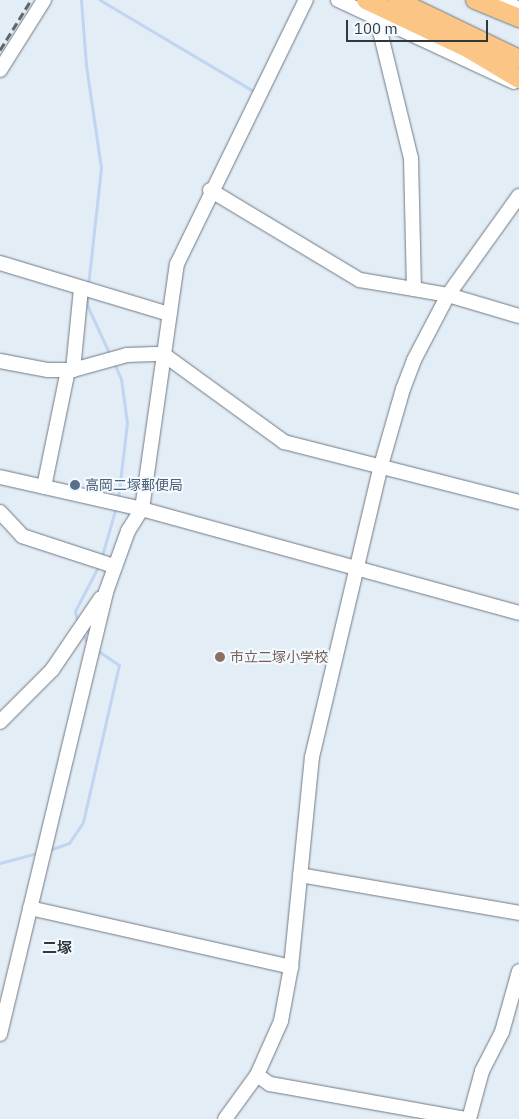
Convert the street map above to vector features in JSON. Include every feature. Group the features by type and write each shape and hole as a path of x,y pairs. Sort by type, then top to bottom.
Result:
{"main road":[{"path":"366,0 469,48 519,79"},
{"path":"397,0 519,59"},
{"path":"475,0 519,18"}],"street":[{"path":"0,70 44,0"},
{"path":"0,1034 106,592 128,531 142,508 162,354 177,264 210,190 306,0"},
{"path":"338,0 519,84"},
{"path":"500,0 519,9"},
{"path":"376,19 411,158 414,290"},
{"path":"210,190 360,280 448,295 519,316"},
{"path":"225,1119 257,1075 280,1021 291,967 312,757 380,469 414,360 448,295 519,196"},
{"path":"0,263 169,314"},
{"path":"44,487 70,370 81,288"},
{"path":"0,361 70,370 127,355 162,354 284,442 380,469 519,502"},
{"path":"0,479 142,508 355,570 519,613"},
{"path":"0,512 22,536 114,566"},
{"path":"0,722 52,670 106,592"},
{"path":"300,876 519,913"},
{"path":"30,908 291,967"},
{"path":"257,1075 270,1084 468,1119 482,1071 502,1032 519,971"}],"waterway":[{"path":"81,0 86,65 101,168 88,285"},
{"path":"100,0 255,92"},
{"path":"87,296 87,305 110,355"},
{"path":"114,363 121,379 127,423 118,499"},
{"path":"101,559 116,507"},
{"path":"78,625 75,611 99,565"},
{"path":"82,633 88,644"},
{"path":"49,850 69,843 83,822 119,665 95,649"},
{"path":"0,863 38,853"}],"railway":[{"path":"0,50 31,0"}],"place":[{"name":"高岡二塚郵便局","path":"75,485"},
{"name":"市立二塚小学校","path":"220,657"}],"district":[{"name":"二塚","path":"57,948"}]}
